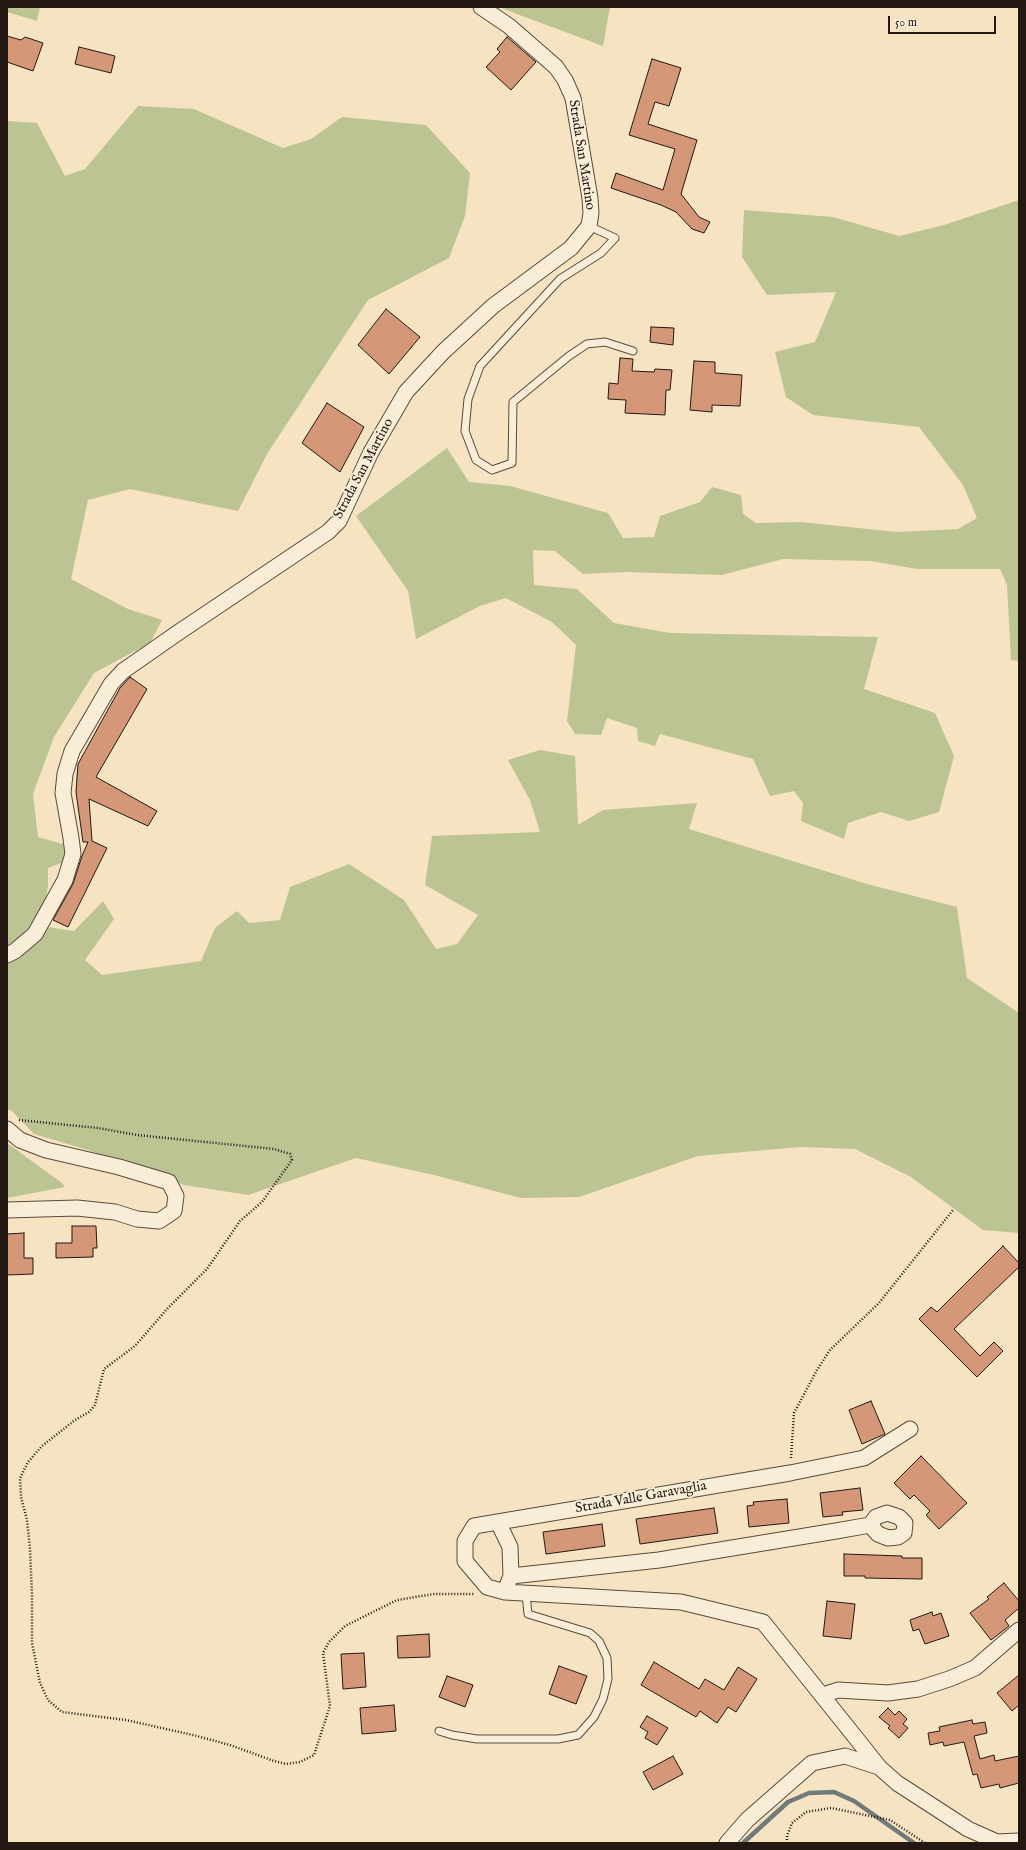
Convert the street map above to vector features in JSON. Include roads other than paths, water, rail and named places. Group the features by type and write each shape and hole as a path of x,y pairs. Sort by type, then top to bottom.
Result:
{"street":[{"name":"Strada San Martino","path":"7,954 15,951 35,934 65,880 72,854 71,838 63,794 65,774 72,751 111,684 123,671 328,532 339,521 371,452 406,392 443,352 482,317 571,248 589,226 591,213 590,198 573,98 565,80 556,67 509,26 481,7"},
{"path":"7,1210 77,1208 115,1212 137,1219 159,1221 174,1211 176,1196 169,1182 119,1167 46,1150 20,1140 11,1124"},
{"name":"Strada Valle Garavaglia","path":"910,1429 864,1458 790,1473 474,1526 465,1542 465,1561 487,1587 505,1592 681,1602 763,1622 879,1767 898,1783 968,1829 996,1842 1019,1841"},
{"path":"498,1522 510,1547 511,1576 505,1592"},
{"path":"511,1576 659,1560 870,1525"},
{"path":"822,1695 838,1690 888,1693 918,1689 949,1679 975,1668 1019,1630"},
{"name":"Strada Valle Garavaglia","path":"727,1843 747,1820 812,1763 845,1756 879,1767"}],"lane":[{"path":"589,226 615,238 600,253 560,279 480,366 468,399 465,431 476,460 492,470 512,463 513,402 569,356 587,344 605,342 634,351"},
{"path":"439,1731 452,1735 477,1739 558,1739 578,1735 594,1717 603,1699 608,1679 607,1658 599,1641 590,1633 528,1614 526,1594"}],"waterway":[{"path":"743,1843 788,1802 809,1793 834,1792 854,1801 914,1843"}]}
